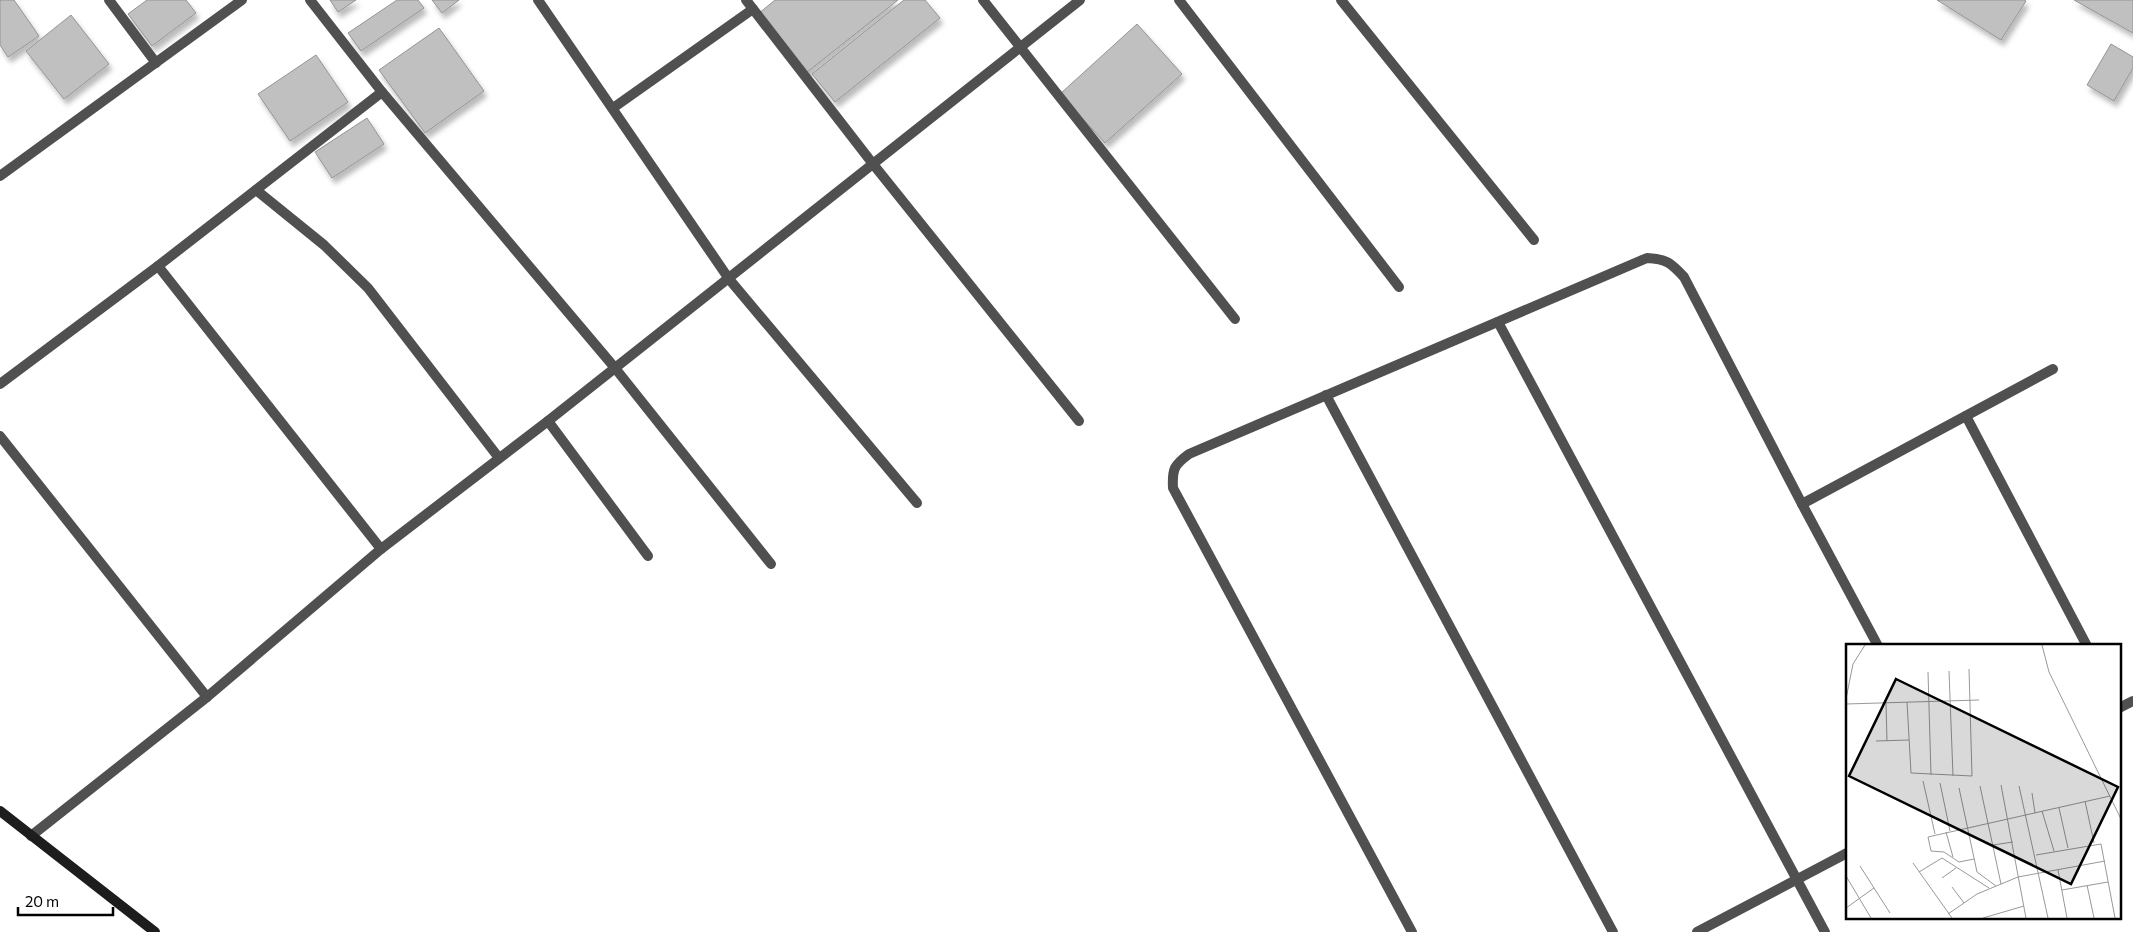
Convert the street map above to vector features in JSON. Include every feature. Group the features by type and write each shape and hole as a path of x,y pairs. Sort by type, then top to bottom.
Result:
{"main road":[{"path":"0,811 154,932"}],"street":[{"path":"109,0 156,62"},
{"path":"0,176 242,0"},
{"path":"310,0 382,92 615,368 771,564"},
{"path":"538,0 728,279 917,503"},
{"path":"746,0 872,164 1079,421"},
{"path":"984,0 1235,319"},
{"path":"31,836 207,697 381,549 548,421 1080,0"},
{"path":"1180,0 1399,287"},
{"path":"1341,0 1534,240"},
{"path":"613,108 753,10"},
{"path":"0,384 158,266 382,92"},
{"path":"256,190 324,244 368,288 499,458"},
{"path":"1412,932 1174,488 1172,474 1177,463 1189,454 1648,258 1663,259 1675,266 1684,277 1877,644"},
{"path":"158,266 381,549"},
{"path":"1498,322 1798,878 1825,932"},
{"path":"1802,504 2053,369"},
{"path":"1326,396 1613,932"},
{"path":"1966,416 2085,644"},
{"path":"548,421 648,556"},
{"path":"0,436 207,697"},
{"path":"2120,708 2133,701"},
{"path":"1697,932 1846,854"}],"building":[{"path":"0,0 14,0 39,36 8,57 0,45"},
{"path":"147,0 186,0 196,13 152,46 128,14"},
{"path":"330,0 356,0 338,12"},
{"path":"397,0 418,0 424,8 361,51 348,33"},
{"path":"432,0 459,0 442,13"},
{"path":"775,0 898,0 806,73 758,14"},
{"path":"904,0 925,0 940,18 835,102 812,74"},
{"path":"1937,0 2024,0 2026,1 2001,40"},
{"path":"2074,0 2133,0 2133,33"},
{"path":"71,15 109,64 64,99 26,51"},
{"path":"1137,24 1182,74 1105,143 1060,94"},
{"path":"439,28 484,91 425,133 379,70"},
{"path":"2111,44 2133,57 2133,68 2114,101 2087,85"},
{"path":"316,55 348,102 290,141 258,94"},
{"path":"367,118 384,144 332,178 315,152"}]}
